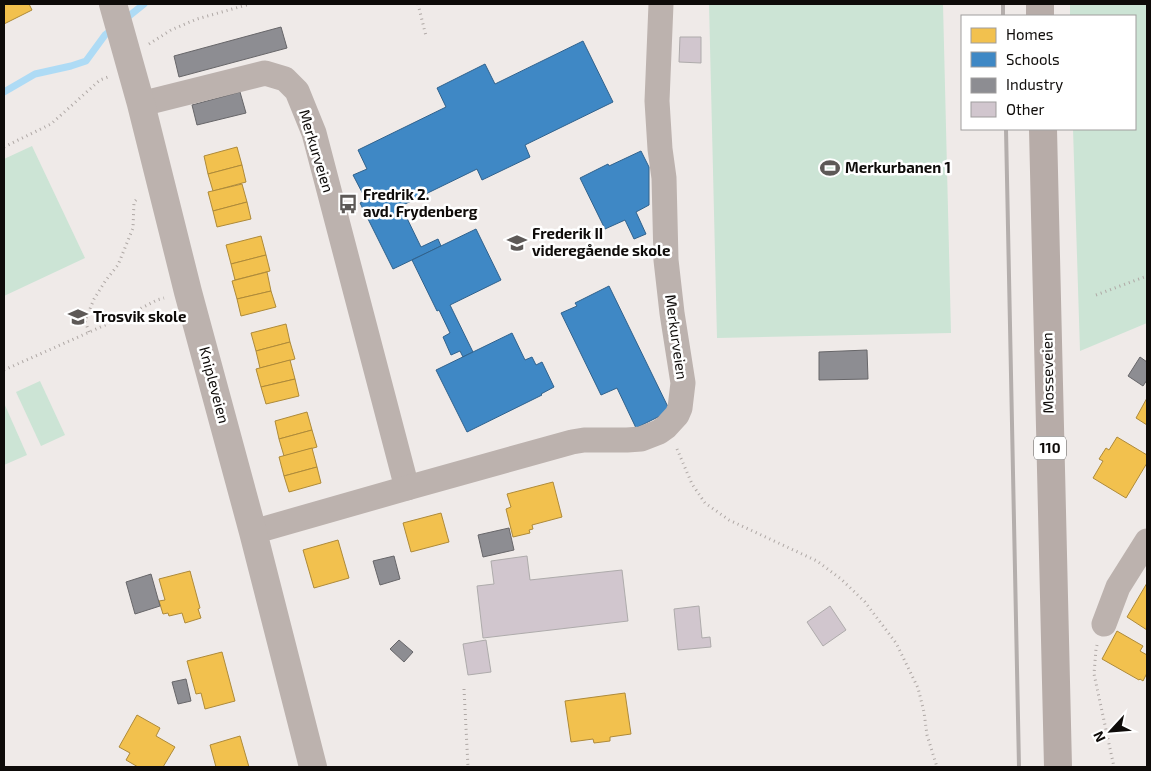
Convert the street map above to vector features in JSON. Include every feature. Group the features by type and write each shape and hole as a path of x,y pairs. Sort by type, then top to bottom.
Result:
{"highway":[{"name":"Mosseveien","path":"1043,130 1058,767"}],"street":[{"name":"Merkurveien","path":"253,532 572,442 641,439 659,432 677,415 680,408 683,383 666,260 664,178 656,101 661,4"},
{"name":"Knipleveien","path":"114,6 136,43 141,104 188,292 253,532 313,767"},
{"name":"Merkurveien","path":"141,104 265,73 286,79 297,91 314,133 407,488"},
{"path":"1104,624 1118,587 1147,541"}],"path":[{"path":"136,43 197,19 250,4"},
{"path":"418,4 426,36"},
{"path":"4,147 51,124 100,80 114,76"},
{"path":"89,332 86,321 94,299 122,256 134,228 134,202 138,198"},
{"path":"1096,295 1147,276"},
{"path":"4,370 157,300 188,292"},
{"path":"666,427 692,484 705,504 729,520 816,561 841,579 865,602 877,617 896,643 918,688 927,735 937,767"},
{"path":"1104,624 1096,649 1094,674 1114,767"},
{"path":"464,688 468,767"}],"green space":[{"name":"Merkurbanen 1","path":"709,4 943,4 951,333 717,338"},
{"path":"1070,4 1147,4 1147,323 1080,351 1073,130 1136,130 1136,15 1070,15"},
{"path":"32,146 85,258 4,296 4,159"},
{"path":"40,381 65,435 41,446 16,392"},
{"path":"4,403 27,455 4,465"}],"building: Homes":[{"path":"4,4 29,4 32,10 4,24"},
{"path":"237,147 242,165 208,174 204,156"},
{"path":"242,165 246,182 213,191 208,174"},
{"path":"242,184 247,202 213,211 208,192"},
{"path":"247,202 251,219 217,227 213,211"},
{"path":"261,236 266,255 231,264 226,245"},
{"path":"266,255 270,271 235,280 231,264"},
{"path":"267,272 271,291 237,299 232,281"},
{"path":"271,291 276,307 241,316 237,299"},
{"path":"286,324 290,342 256,351 251,333"},
{"path":"290,342 295,359 260,368 256,351"},
{"path":"290,360 295,379 261,387 256,369"},
{"path":"295,379 299,396 266,404 261,387"},
{"path":"1147,398 1147,425 1136,418"},
{"path":"307,412 312,430 279,439 275,421"},
{"path":"312,430 317,447 284,456 279,439"},
{"path":"1117,437 1147,455 1147,463 1126,498 1093,478 1103,461 1099,459 1106,448 1109,450"},
{"path":"312,448 317,467 284,476 279,457"},
{"path":"317,467 321,483 289,492 284,476"},
{"path":"553,482 562,517 532,525 533,529 529,530 530,533 513,537 506,509 511,507 507,494"},
{"path":"441,513 449,542 411,552 403,523"},
{"path":"338,540 349,578 314,588 303,550"},
{"path":"190,571 201,618 185,623 182,613 169,616 168,613 163,614 159,601 165,600 159,579"},
{"path":"1147,583 1147,630 1127,617"},
{"path":"1117,631 1143,646 1140,651 1147,655 1147,673 1143,681 1102,659"},
{"path":"222,652 235,701 205,709 201,693 196,694 187,661"},
{"path":"625,693 631,734 610,737 610,741 594,743 593,739 571,742 565,701"},
{"path":"137,715 160,728 156,736 175,747 163,767 138,767 126,760 130,753 119,747"},
{"path":"240,736 249,767 216,767 210,745"}],"building: Schools":[{"path":"583,41 613,102 525,145 530,157 482,180 477,169 401,206 421,247 438,239 441,246 393,269 360,203 366,200 353,175 367,169 358,150 446,107 437,88 485,64 495,84"},
{"path":"641,151 649,167 649,205 636,212 646,234 634,239 625,220 605,229 580,178"},
{"path":"476,229 501,280 450,305 473,352 463,357 460,351 451,355 443,337 450,333 412,260"},
{"path":"609,286 670,411 636,428 617,388 601,395 561,313 577,306 575,303"},
{"path":"512,333 525,360 532,357 536,365 542,362 554,387 542,395 467,432 436,370"}],"building: Industry":[{"path":"281,27 287,48 179,77 174,56"},
{"path":"240,92 246,113 197,125 192,105"},
{"path":"867,350 868,379 819,380 819,352"},
{"path":"1140,357 1147,362 1147,380 1143,386 1128,376"},
{"path":"509,528 514,550 483,557 478,535"},
{"path":"394,556 400,579 380,585 373,561"},
{"path":"151,574 160,606 135,614 126,582"},
{"path":"399,640 413,652 404,662 390,649"},
{"path":"186,679 191,701 178,704 172,682"}],"building: Other":[{"path":"680,37 701,37 701,63 679,62"},
{"path":"527,556 530,580 622,570 628,621 483,638 477,586 494,584 491,561"},
{"path":"699,606 702,638 710,637 711,647 678,650 674,609"},
{"path":"830,606 846,630 823,646 807,622"},
{"path":"486,640 491,672 468,675 463,644"}],"waterway":[{"path":"124,20 144,4"},
{"path":"4,92 35,74 86,61 105,35 114,28"}],"railway":[{"path":"1003,4 1003,15"},
{"path":"1006,130 1019,767"}],"place":[{"name":"Merkurbanen 1","path":"830,168"},
{"name":"Fredrik 2. avd. Frydenberg","path":"348,204"},
{"name":"Frederik II videregående skole","path":"517,243"},
{"name":"Trosvik skole","path":"78,317"}]}
